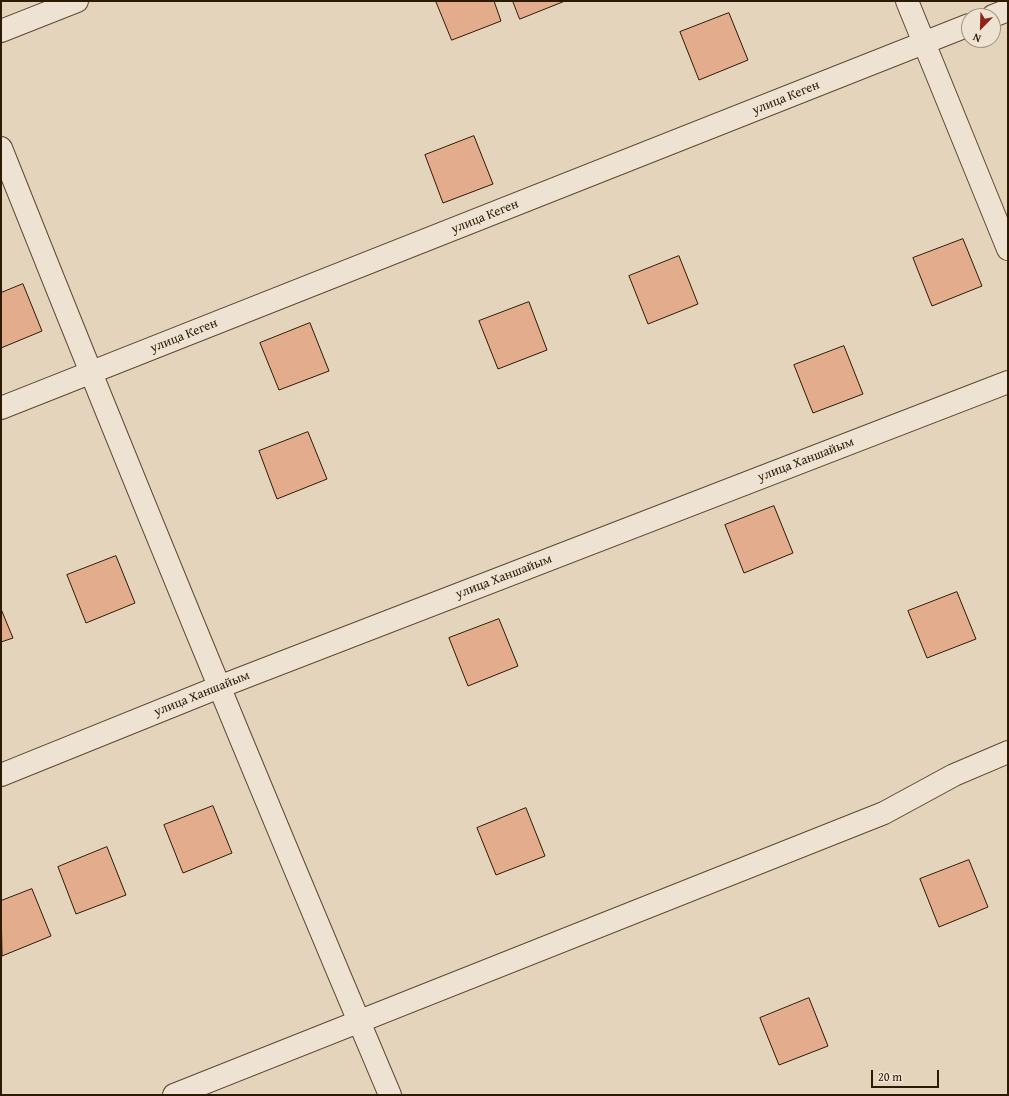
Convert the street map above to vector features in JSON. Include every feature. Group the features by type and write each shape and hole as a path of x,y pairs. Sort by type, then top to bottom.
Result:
{"street":[{"path":"1,31 77,1"},
{"path":"907,1 1008,249"},
{"name":"улица Кеген","path":"1,408 961,28"},
{"path":"1,148 90,373 219,687 390,1095"},
{"name":"улица Ханшайым","path":"1,775 219,687 1008,382"},
{"path":"174,1095 884,812 954,775 1008,752"}],"building":[{"path":"436,1 494,1 501,21 452,40"},
{"path":"513,1 565,1 520,19"},
{"path":"729,13 748,60 699,80 680,32"},
{"path":"474,136 493,184 443,203 425,155"},
{"path":"963,239 982,286 932,306 913,258"},
{"path":"679,256 698,304 648,324 629,276"},
{"path":"23,284 42,331 1,348 1,293"},
{"path":"529,302 547,350 498,369 479,321"},
{"path":"310,323 329,371 279,390 260,343"},
{"path":"844,346 863,394 813,413 794,365"},
{"path":"308,432 327,479 277,499 259,451"},
{"path":"774,506 793,553 744,573 725,525"},
{"path":"116,556 135,603 86,623 67,575"},
{"path":"957,592 976,639 927,658 908,611"},
{"path":"1,609 13,638 1,642"},
{"path":"499,619 518,666 468,686 449,638"},
{"path":"213,806 232,853 183,873 164,825"},
{"path":"526,808 545,856 496,875 477,828"},
{"path":"107,847 126,895 76,914 58,867"},
{"path":"969,860 988,907 939,927 920,879"},
{"path":"32,889 51,936 2,956 1,901"},
{"path":"809,998 828,1046 779,1065 760,1018"}]}
